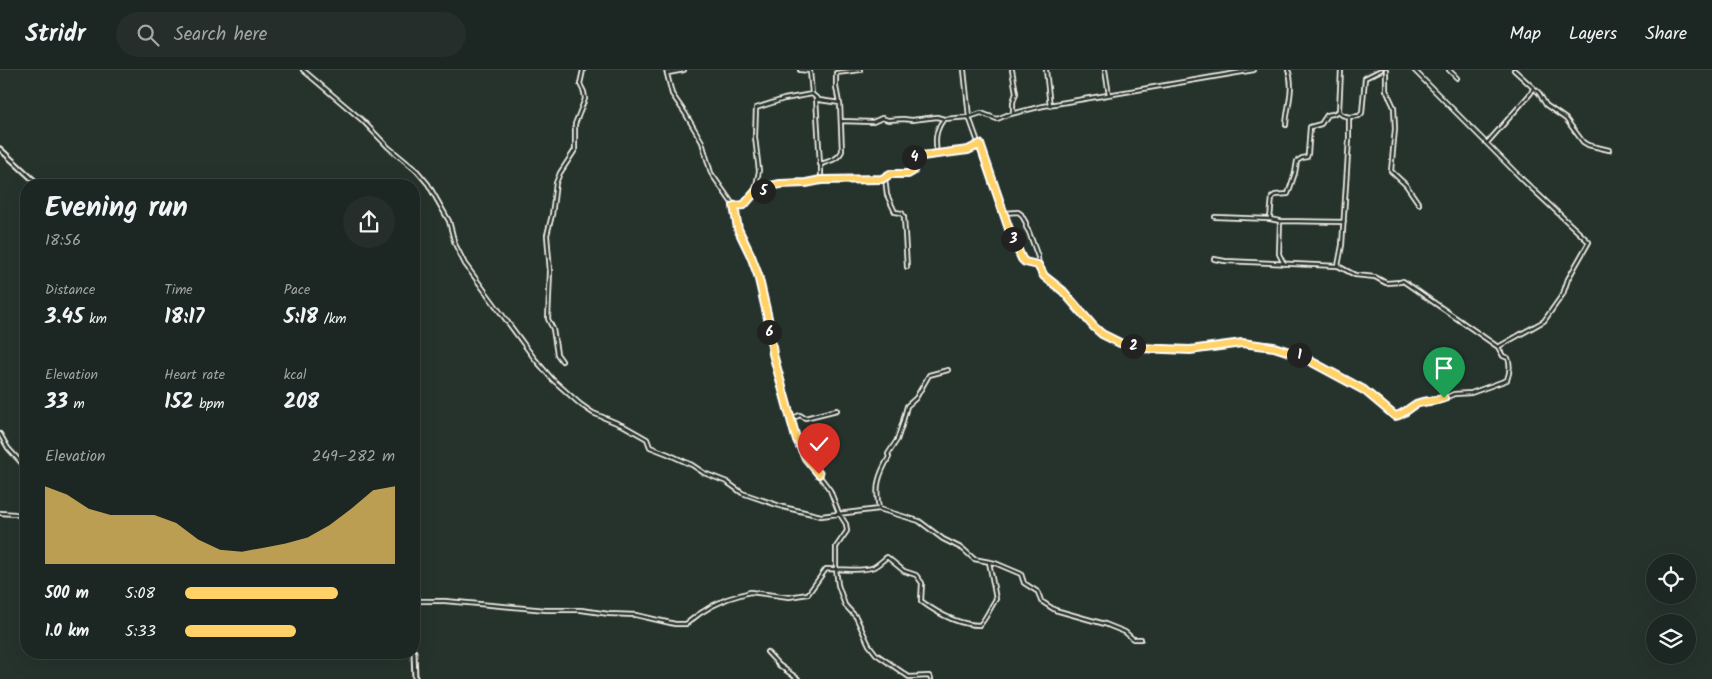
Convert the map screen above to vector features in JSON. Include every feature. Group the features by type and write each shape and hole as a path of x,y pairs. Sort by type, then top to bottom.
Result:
{"street":[{"path":"304,70 362,120 388,147 417,171 428,184 449,221 455,244 465,264 534,358 558,385 593,414 624,426 647,439 650,447 727,482 742,493 783,507 821,516 879,510 919,521 943,539 963,549 974,559 989,562 1021,574 1024,583 1038,592 1041,601 1056,610 1105,624 1124,632 1133,639 1141,639"},
{"path":"562,361 557,354 553,329 548,319 550,272 547,236 552,216 556,183 560,173 575,150 575,124 585,99 580,84 583,70"},
{"path":"684,70 667,72 672,94 702,142 711,172 734,206 738,229 758,275 768,318 773,354 800,448 826,483 846,524 847,531 836,547 838,585 845,605 856,617 869,645 876,654 909,678 929,676 931,679"},
{"path":"800,70 810,71 812,94 816,98 840,103"},
{"path":"820,166 841,154 840,103 836,87 836,73 860,70"},
{"path":"964,70 969,117 1004,212 1022,259 1025,262 1038,265"},
{"path":"1012,70 1016,93 1013,102 1013,113"},
{"path":"1046,70 1050,106"},
{"path":"1105,70 1109,95"},
{"path":"841,121 873,122 882,118 888,120 937,117 944,119 969,117 981,113 997,119 1013,113 1254,70"},
{"path":"1286,125 1291,95 1288,70"},
{"path":"1341,70 1339,111 1342,115 1349,117 1359,116 1362,113 1365,78 1381,70"},
{"path":"1386,70 1386,90 1394,107 1395,130 1391,171 1392,174 1406,185 1419,204"},
{"path":"1414,70 1589,242 1582,258 1568,279 1563,294 1544,320 1498,347"},
{"path":"1449,70 1457,78"},
{"path":"1514,70 1540,96 1546,106 1566,119 1583,142 1609,150"},
{"path":"1487,142 1531,93 1532,88"},
{"path":"734,206 744,205 756,191 759,171 755,137 756,108 784,99 812,94"},
{"path":"816,98 821,180"},
{"path":"1270,218 1272,197 1288,194 1297,161 1307,157 1310,127 1321,124 1326,115 1339,111"},
{"path":"1338,266 1344,222 1349,117"},
{"path":"937,154 936,133 944,119"},
{"path":"756,191 763,192 771,186 780,184 806,183 821,180 885,178 890,174 908,174 913,171 914,157 968,150 980,144"},
{"path":"0,149 32,179"},
{"path":"885,178 888,200 895,212 902,214 904,217 907,267"},
{"path":"1004,212 1018,212 1021,214 1030,232 1038,257 1038,265 1044,276 1063,291 1094,327 1102,334 1120,343 1139,348 1190,350 1242,343 1274,347 1299,355 1364,390 1395,416 1422,402 1438,401 1454,394 1471,393 1507,380 1511,370 1508,358 1503,356 1498,347 1403,281 1386,283 1375,277 1355,275 1338,266 1225,261 1214,258"},
{"path":"1215,217 1344,222"},
{"path":"1280,221 1279,254 1284,264"},
{"path":"879,510 877,492 880,473 889,457 888,454 893,444 897,440 907,406 916,398 929,375 948,370"},
{"path":"791,419 800,415 805,418 837,410"},
{"path":"0,434 8,448 20,461"},
{"path":"0,513 20,516"},
{"path":"420,601 445,601 546,610 581,610 636,615 676,624 686,624 712,606 727,599 750,592 788,597 808,594 826,569 849,568 862,571 873,568 887,557 904,571 916,574 922,583 921,602 936,612 971,625 980,625 996,599 989,562"},
{"path":"767,652 779,665 798,679"},
{"path":"414,659 415,679"}],"route":[{"path":"819,474 806,458 796,438 773,354 768,318 758,275 738,229 734,206 744,205 756,191 763,192 771,186 780,184 806,183 821,180 882,179 890,174 908,174 913,171 914,157 968,150 980,144 1010,232 1022,259 1025,262 1038,265 1044,276 1063,291 1102,334 1120,343 1139,348 1190,350 1242,343 1274,347 1299,355 1364,390 1395,416 1400,415 1416,404 1438,401 1444,398"}]}
